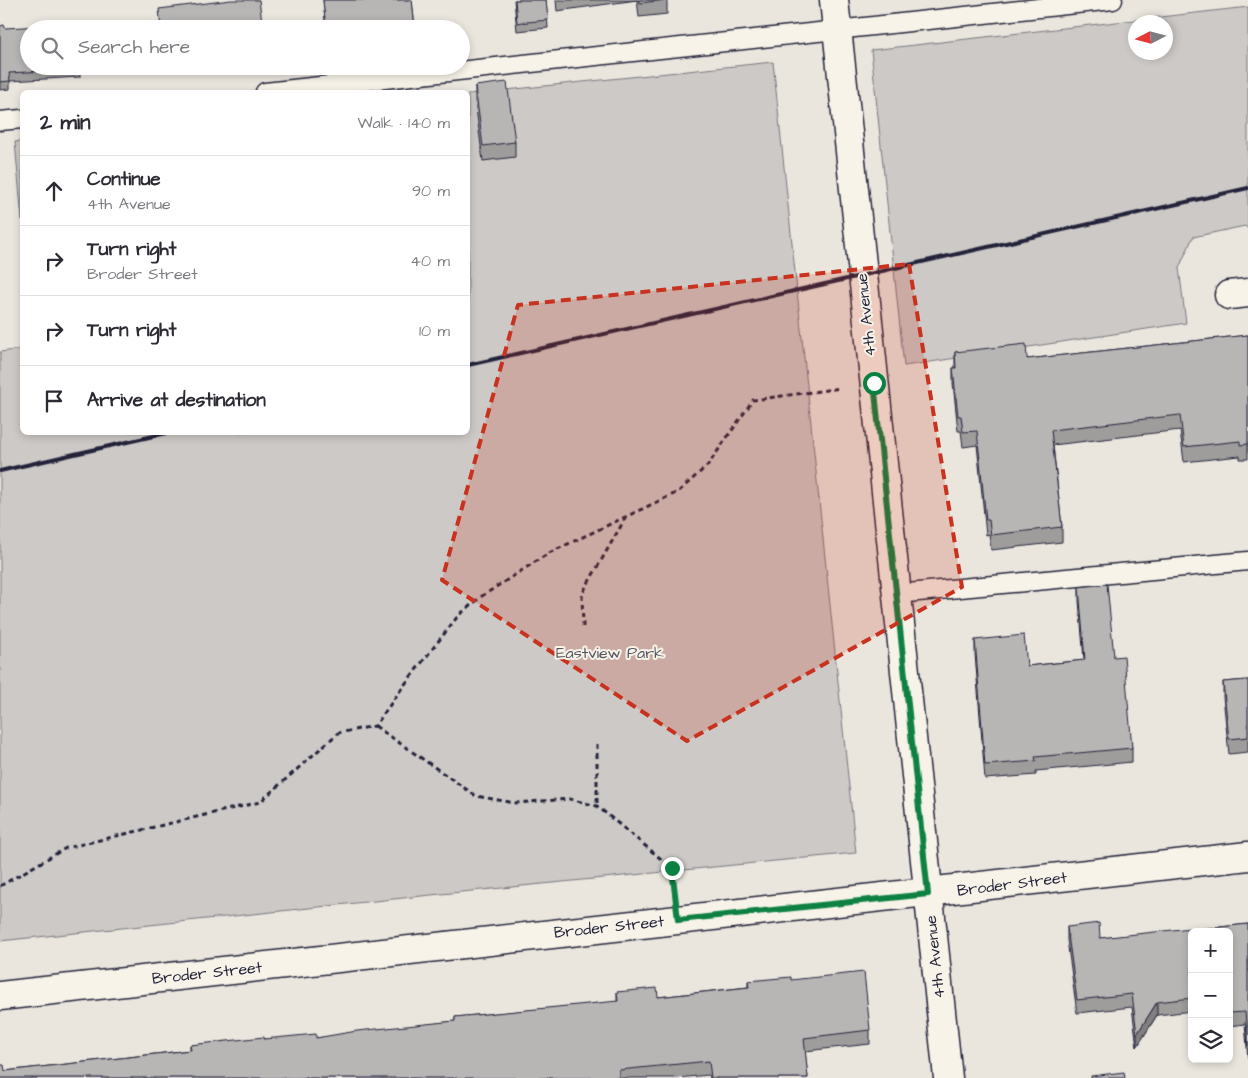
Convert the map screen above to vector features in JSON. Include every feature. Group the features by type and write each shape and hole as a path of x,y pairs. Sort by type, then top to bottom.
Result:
{"street":[{"name":"4th Avenue","path":"834,0 948,1078"},
{"name":"Broder Street","path":"0,996 928,894 1248,856"}],"lane":[{"path":"470,70 1113,0"},
{"path":"283,90 422,75"},
{"path":"0,121 20,119"},
{"path":"897,594 1248,560"}],"path":[{"path":"0,886 66,848 260,802 338,733 375,726 458,616 482,596 549,553 678,492 708,465 753,400 874,383"},
{"path":"583,627 582,594 627,516"},
{"path":"375,726 476,796 515,803 570,799 598,806 672,868 678,920"},
{"path":"597,744 598,806"}],"highlighted area":[{"path":"909,264 962,587 687,741 442,580 518,305"}],"green space":[{"path":"1248,7 1248,229 1245,226 1193,237 1179,268 1186,323 904,366 871,50 1128,21 1128,60 1173,60 1173,16"},
{"name":"Eastview Park","path":"773,62 856,853 431,895 0,941 0,352 20,349 20,435 470,435 470,94"},
{"path":"20,141 20,198 15,142"}],"building":[{"path":"231,0 259,0 262,20 160,20 159,9"},
{"path":"323,0 412,0 414,20 325,20"},
{"path":"515,0 546,0 548,20 517,23"},
{"path":"639,0 667,0 639,3"},
{"path":"4,25 5,28 20,27 20,72 9,73 10,81 0,82 0,26"},
{"path":"507,82 515,142 483,146 475,86"},
{"path":"1248,335 1248,444 1240,445 1240,441 1184,447 1180,415 1051,430 1062,527 991,535 989,520 986,520 977,431 963,432 961,416 958,416 953,368 956,368 955,352 1026,344 1027,359"},
{"path":"1107,584 1114,657 1124,656 1132,748 1035,757 1036,761 985,765 975,640 1024,635 1027,666 1085,660 1079,587"},
{"path":"1248,680 1248,737 1229,739 1223,682"},
{"path":"1099,923 1100,938 1188,928 1188,998 1157,1002 1137,1034 1132,994 1077,1000 1067,927"},
{"path":"1248,924 1248,1046 1245,1012 1233,1013 1233,928 1211,928"},
{"path":"864,972 870,1030 804,1038 808,1078 711,1078 709,1061 619,1070 619,1078 0,1078 0,1065 4,1065 5,1071 191,1050 190,1045 264,1037 264,1039 316,1034 316,1038 357,1031 455,1021 455,1017 618,1001 617,992 657,988 658,997 749,987 748,981 791,977 791,980"},
{"path":"1124,1072 1125,1078 1091,1078 1091,1076"}],"railway":[{"path":"470,365 1248,188"},
{"path":"0,471 158,435"}],"route":[{"path":"672,868 678,920 928,894 874,383"}]}
